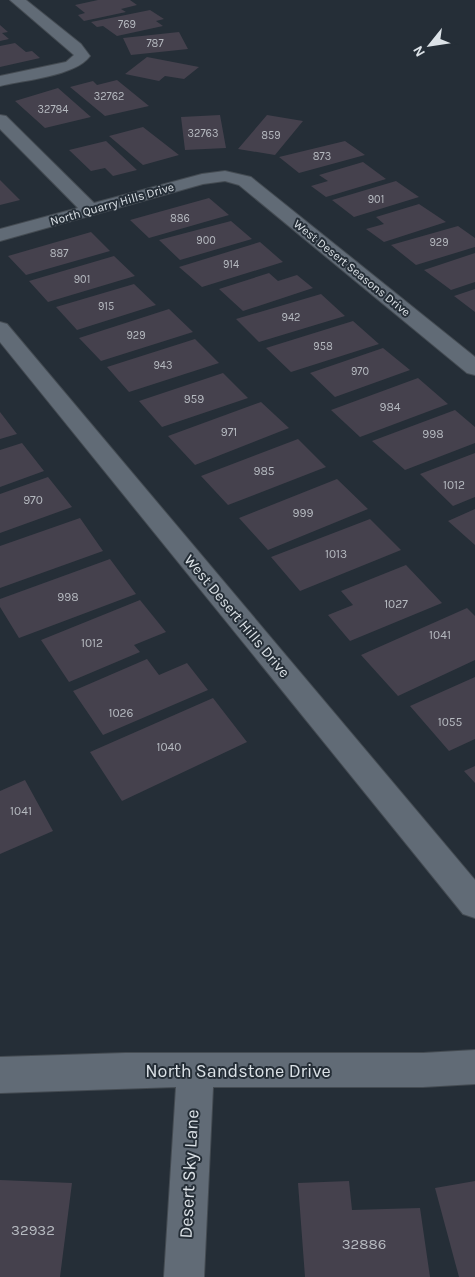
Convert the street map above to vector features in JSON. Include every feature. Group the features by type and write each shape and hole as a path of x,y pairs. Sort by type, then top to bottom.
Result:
{"street":[{"path":"0,81 71,65 82,56 76,47 17,0"},
{"path":"0,120 91,210"},
{"name":"North Quarry Hills Drive","path":"0,235 202,179 225,176"},
{"name":"West Desert Seasons Drive","path":"225,176 245,181 475,368"},
{"name":"West Desert Hills Drive","path":"2,332 475,904"},
{"name":"North Sandstone Drive","path":"0,1075 125,1070 422,1070 475,1067"},
{"name":"Desert Sky Lane","path":"184,1277 195,1071"}],"building":[{"path":"98,0 130,0 137,5 121,9 126,12 84,21 78,15 85,13 75,5"},
{"path":"150,10 164,19 156,21 163,26 117,36 103,26 97,27 91,22"},
{"path":"0,25 8,32 2,33 9,39 0,41"},
{"path":"179,32 188,49 131,55 123,38"},
{"path":"15,43 26,52 32,51 40,58 0,67 0,46"},
{"path":"147,57 199,67 184,79 165,76 159,81 125,74"},
{"path":"117,80 149,106 105,116 70,87 93,81 97,85"},
{"path":"58,88 91,117 45,128 15,101"},
{"path":"220,115 226,148 185,150 181,117"},
{"path":"267,115 303,121 275,155 238,149"},
{"path":"143,127 179,155 143,165 109,136"},
{"path":"106,141 137,170 113,176 105,168 91,171 69,150"},
{"path":"345,141 365,155 299,173 279,157"},
{"path":"363,162 386,179 326,197 311,186 328,181 319,175"},
{"path":"0,180 20,200 0,205"},
{"path":"396,181 419,197 354,217 332,200"},
{"path":"209,198 229,215 149,238 130,220"},
{"path":"419,204 446,222 384,242 366,229 384,224 376,217"},
{"path":"231,221 252,239 180,260 159,240"},
{"path":"458,226 475,238 475,247 416,265 391,245"},
{"path":"91,232 110,251 26,275 8,256"},
{"path":"260,242 283,262 202,287 179,267"},
{"path":"475,253 475,282 451,290 424,270"},
{"path":"114,256 135,276 48,302 29,281"},
{"path":"269,273 278,281 297,275 313,288 243,311 219,289"},
{"path":"134,284 156,305 77,330 56,307"},
{"path":"475,289 475,312 454,296"},
{"path":"321,294 345,316 259,342 236,319"},
{"path":"169,309 193,332 101,361 79,338"},
{"path":"353,321 379,344 291,372 266,348"},
{"path":"195,339 219,363 129,392 107,367"},
{"path":"383,348 410,370 335,397 310,373"},
{"path":"223,373 248,398 162,427 139,401"},
{"path":"418,378 448,404 360,437 331,410"},
{"path":"261,402 289,428 195,465 168,436"},
{"path":"455,410 475,427 475,443 405,470 372,441"},
{"path":"0,412 17,434 0,439"},
{"path":"298,439 326,467 228,505 201,476"},
{"path":"22,443 44,471 0,487 0,450"},
{"path":"475,453 475,497 453,506 420,474"},
{"path":"48,477 72,507 0,533 0,494"},
{"path":"337,479 368,509 268,550 239,518"},
{"path":"475,509 475,545 448,521"},
{"path":"80,518 103,551 0,588 0,546"},
{"path":"370,519 401,550 300,591 271,557"},
{"path":"110,559 136,594 19,638 0,607 0,599"},
{"path":"406,565 442,603 350,641 328,615 353,605 341,591"},
{"path":"140,600 166,632 134,645 140,652 69,682 41,640"},
{"path":"467,608 475,616 475,660 398,696 361,655"},
{"path":"147,659 159,675 187,663 208,690 103,735 73,691"},
{"path":"475,677 475,739 449,751 410,706"},
{"path":"213,698 247,742 122,801 90,752"},
{"path":"475,766 475,783 464,771"},
{"path":"25,780 53,831 0,854 0,791"},
{"path":"0,1180 72,1183 60,1277 0,1277"},
{"path":"349,1181 352,1210 420,1208 430,1277 305,1277 298,1183"},
{"path":"475,1181 475,1277 459,1277 435,1188"}]}
